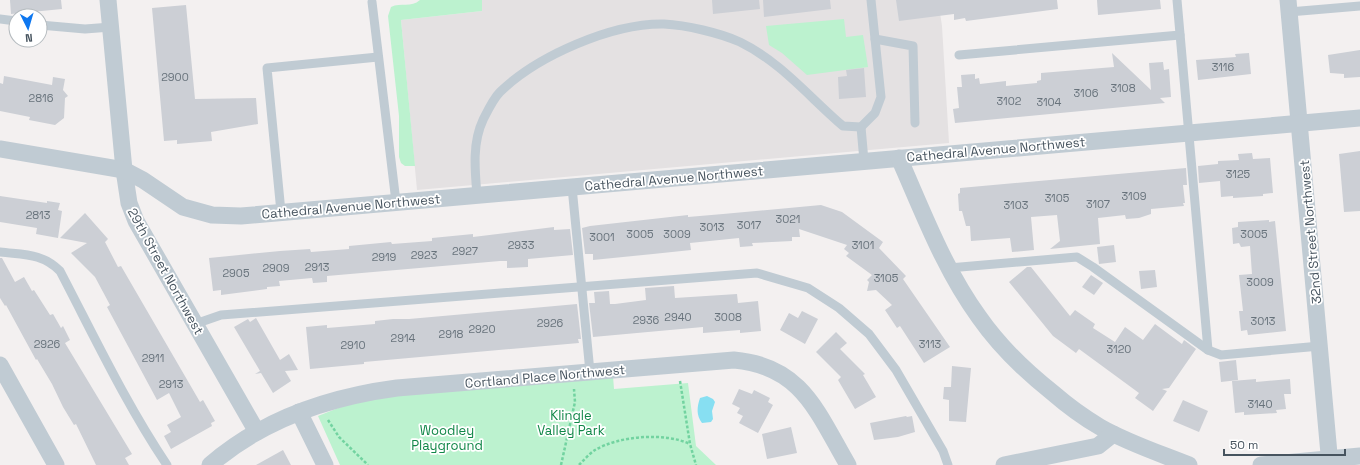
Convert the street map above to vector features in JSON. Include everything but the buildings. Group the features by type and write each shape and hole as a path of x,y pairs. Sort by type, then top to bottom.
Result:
{"street":[{"name":"29th Street Northwest","path":"108,0 124,170 129,203 136,221 257,432"},
{"name":"32nd Street Northwest","path":"1289,6 1330,462"},
{"name":"Cathedral Avenue Northwest","path":"0,149 124,170 173,201 200,212 226,216 1360,118"},
{"path":"899,158 949,268 980,318 1016,360 1072,409 1113,434 1139,446 1189,465"},
{"name":"Cortland Place Northwest","path":"210,465 223,454 257,432 299,412 330,401 382,390 734,360 749,361 769,367 794,382 806,396 848,465"},
{"path":"0,365 56,465"},
{"path":"299,412 325,465"},
{"path":"1004,465 1098,446 1113,434"},
{"path":"1261,465 1330,462 1360,456"}],"lane":[{"path":"477,195 476,151 482,122 499,93 534,65 575,44 624,28 664,24 702,30 740,42 773,62 843,126 861,127 875,113 881,96 871,0"},
{"path":"1177,0 1208,350"},
{"path":"372,2 396,202"},
{"path":"1289,6 1360,6"},
{"path":"48,26 85,29 111,27"},
{"path":"959,55 1180,35"},
{"path":"875,39 913,46 915,123"},
{"path":"281,212 267,68 378,57"},
{"path":"861,127 864,161"},
{"path":"572,187 590,372"},
{"path":"0,252 41,257 50,262 60,271 100,349 154,446 167,465"},
{"path":"949,268 1077,258 1093,266 1208,350 1221,355 1320,346"},
{"path":"195,324 221,315 757,273 808,288 839,308 869,334 896,370 944,451 948,465"}],"path":[{"path":"679,379 690,444 696,465"},
{"path":"561,465 575,402 574,389"},
{"path":"326,417 338,437 368,465"},
{"path":"579,465 594,450 630,437 678,438 690,444"}],"shaded area":[{"path":"482,0 938,0 942,26 949,143 417,190 401,20 482,11"}],"green space":[{"path":"420,0 482,0 482,11 401,20 415,166 405,166 401,163 399,157 399,116 388,16 391,7 413,4"},
{"path":"844,19 846,37 863,35 868,67 807,75 782,53 769,45 766,26"},
{"name":"Klingle Valley Park","path":"613,376 614,389 688,383 696,446 716,465 340,465 318,416 356,401 402,395"}],"water":[{"path":"707,396 715,402 712,411 713,419 711,422 702,423 698,414 698,405 700,398"}],"park label":[{"name":"Woodley Playground","path":"447,438"}]}
